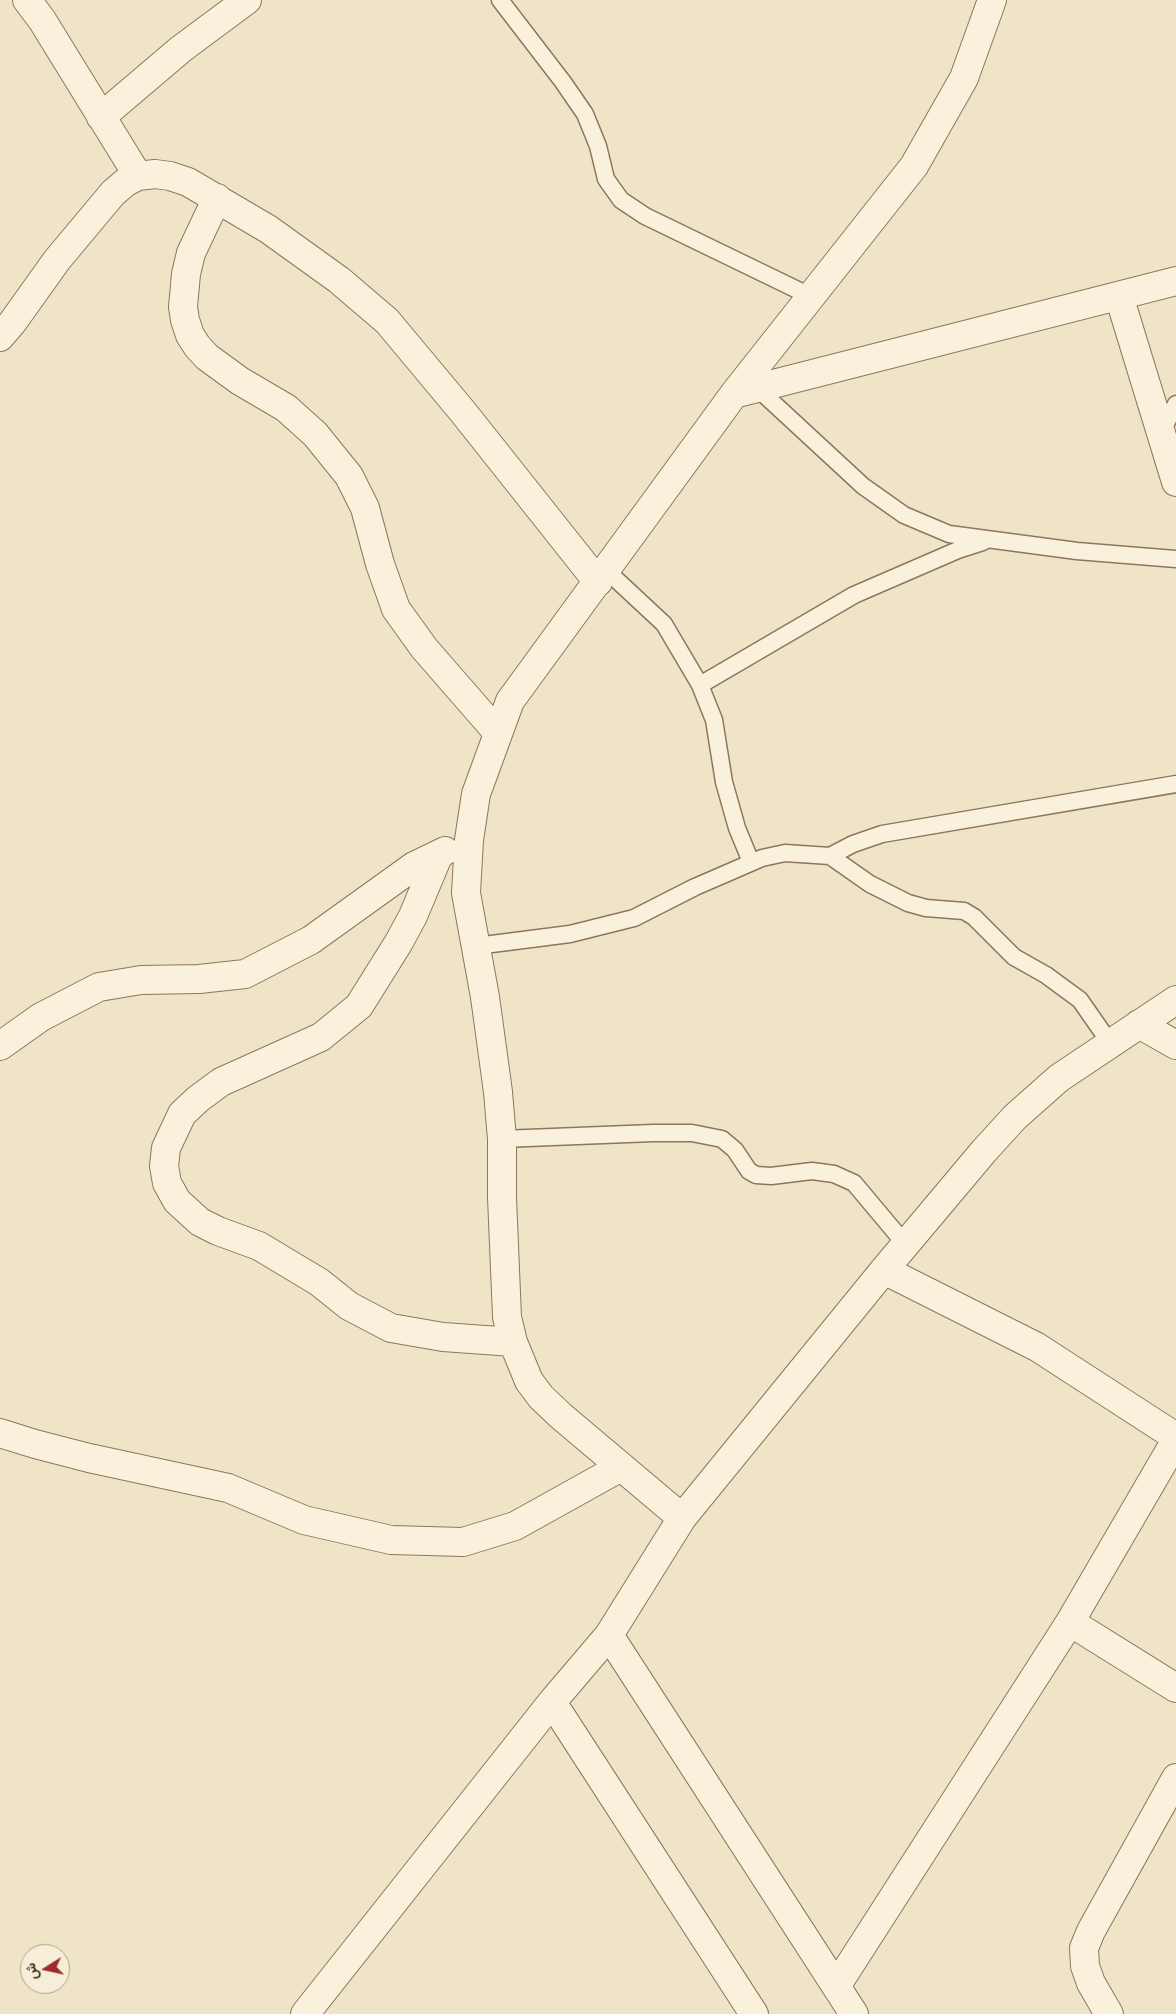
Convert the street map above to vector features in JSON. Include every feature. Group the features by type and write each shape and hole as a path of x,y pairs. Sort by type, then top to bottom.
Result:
{"street":[{"path":"27,0 42,20 138,176"},
{"path":"101,117 181,49 247,0"},
{"path":"682,1518 561,1416 541,1396 529,1381 513,1342 507,1317 502,1197 502,1139 497,1082 466,893 469,840 476,794 510,700 602,576 745,391 810,296 914,166 964,78 992,0"},
{"path":"0,337 63,254 113,193 126,182 138,176 155,174 170,176 188,182 268,229 339,280 387,322 602,576"},
{"path":"217,198 191,253 186,274 183,290 184,307 185,320 190,335 207,357 240,381 286,408 315,434 349,476 365,508 380,564 396,610 424,648 498,733"},
{"path":"745,391 1176,281"},
{"path":"1119,296 1176,482"},
{"path":"0,1046 41,1017 99,987 142,980 199,979 245,974 311,940 414,866 469,840"},
{"path":"439,854 413,916 359,1006 320,1036 221,1082 198,1099 182,1114 166,1148 164,1166 167,1184 177,1201 200,1222 218,1231 259,1246 319,1282 349,1306 391,1328 443,1337 513,1342"},
{"path":"305,2014 552,1702 609,1635 682,1518 884,1270 1015,1117 1059,1078 1176,1000"},
{"path":"1139,1024 1176,1045"},
{"path":"837,1985 1070,1622 1176,1438 1037,1347 884,1270"},
{"path":"0,1433 80,1456 228,1488 304,1520 391,1540 463,1542 515,1526 621,1467"},
{"path":"1070,1622 1176,1688"},
{"path":"609,1635 854,2014"},
{"path":"552,1702 754,2014"},
{"path":"1109,2014 1091,1983 1085,1966 1084,1948 1091,1931 1176,1778"}],"lane":[{"path":"500,0 585,114 598,146 606,180 621,200 645,216 810,296"},
{"path":"745,391 863,486 904,515 949,534 1077,551 1176,559"},
{"path":"1161,433 1176,404"},
{"path":"700,685 854,595 958,550 988,540"},
{"path":"602,576 664,624 700,685 714,720 727,792 737,828 751,862"},
{"path":"830,856 853,844 882,834 1176,784"},
{"path":"476,946 570,934 634,918 695,887 751,862 785,853 830,856 870,884 908,903 926,908 964,910 985,927 1014,957 1046,974 1080,1000 1110,1043"},
{"path":"502,1139 692,1133 722,1140 735,1150 748,1171 756,1175 771,1176 812,1171 834,1174 854,1183 906,1245"}]}
